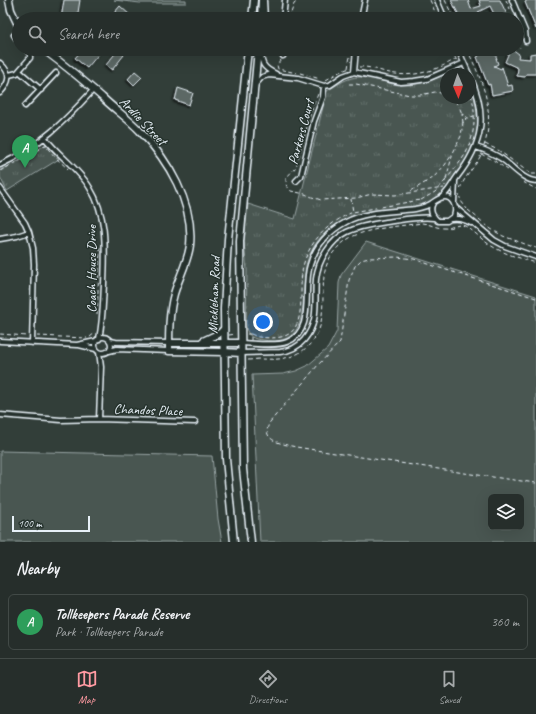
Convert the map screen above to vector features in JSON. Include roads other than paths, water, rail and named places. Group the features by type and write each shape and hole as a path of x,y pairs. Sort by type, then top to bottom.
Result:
{"main road":[{"path":"9,0 12,14"},
{"path":"253,12 254,0"},
{"path":"261,12 263,0"},
{"name":"Ardlie Street","path":"52,56 94,89 140,130 152,144 173,176 186,207 190,228 190,245 187,260 172,303 169,351"},
{"name":"Mickleham Road","path":"234,542 226,459 224,352 225,275 247,56"},
{"name":"Mickleham Road","path":"251,542 243,469 240,241 257,56"},
{"path":"200,343 220,333 224,329"},
{"path":"169,342 241,342"},
{"path":"169,351 241,353"}],"street":[{"path":"263,0 264,12"},
{"path":"284,12 285,0"},
{"path":"362,12 365,0"},
{"path":"437,0 442,12"},
{"path":"512,0 517,12"},
{"path":"524,29 526,41"},
{"path":"9,75 17,73 31,56"},
{"path":"262,56 264,67 269,71 280,75 303,79 323,86 330,85 343,76 354,72 402,82 427,79 464,63"},
{"path":"354,72 355,56"},
{"path":"461,56 466,68"},
{"path":"0,63 5,67 9,75 6,86 0,93"},
{"path":"19,71 41,90"},
{"path":"25,106 56,73"},
{"path":"254,86 264,76 280,75"},
{"name":"Parkers Court","path":"296,181 301,176 314,121 323,97 323,86"},
{"path":"0,165 25,152 45,138 71,114 94,89"},
{"path":"241,342 278,344 287,342 299,333 304,326 306,319 307,278 310,265 315,252 324,239 336,228 355,218 420,208 432,203 449,191 476,147 481,117 476,92"},
{"name":"Coach House Drive","path":"45,138 55,150 83,177 97,200 101,212 105,238 102,323 98,340"},
{"path":"476,147 490,152 527,178 536,181"},
{"path":"456,179 454,192 454,202 456,208 494,240 505,246 536,257"},
{"path":"0,188 20,216 29,232 33,248 32,343"},
{"path":"442,197 451,199 454,202"},
{"path":"432,203 431,210 434,218"},
{"path":"451,220 454,216 456,208"},
{"path":"241,353 280,352 300,345 310,333 315,320 316,277 320,265 326,252 335,241 346,232 370,224 422,217 434,218 442,222 461,219 476,226"},
{"path":"0,239 29,232"},
{"name":"Coach House Drive","path":"102,323 105,338"},
{"path":"0,341 77,344 105,338 116,342 169,342"},
{"path":"98,340 95,345 101,367 99,419"},
{"path":"101,367 111,346 110,341"},
{"path":"77,344 97,351 107,352 117,350 169,351"},
{"name":"Chandos Place","path":"0,415 61,420 99,419 195,422"}],"place":[{"name":"Tollkeepers Parade Reserve","path":"25,168"}]}
